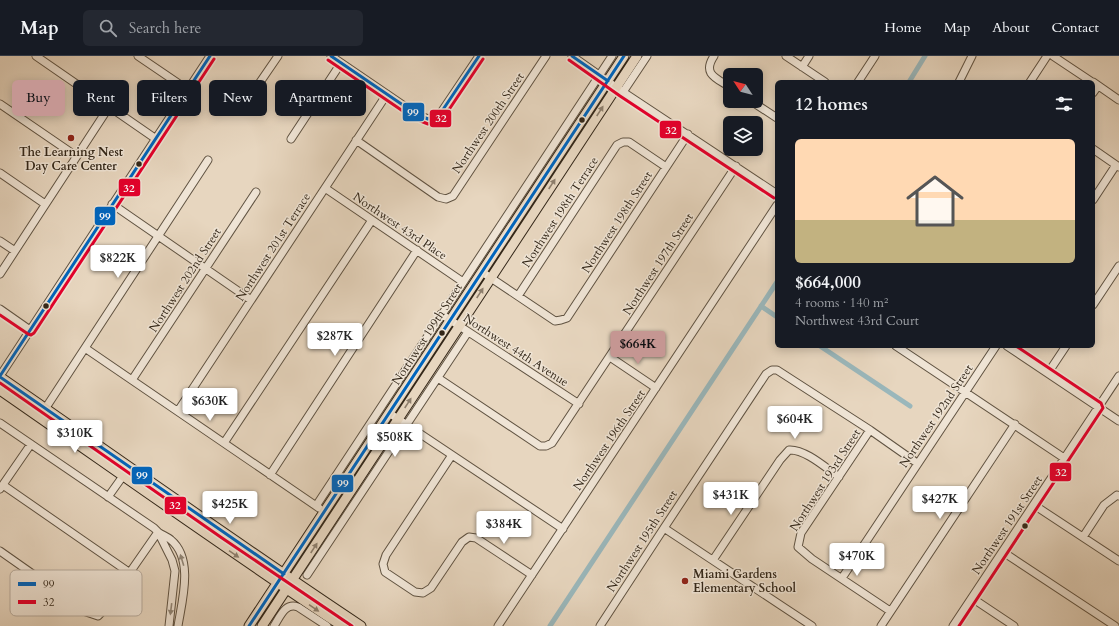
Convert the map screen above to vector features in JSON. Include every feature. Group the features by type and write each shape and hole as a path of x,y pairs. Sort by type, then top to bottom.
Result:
{"main road":[{"name":"Northwest 199th Street","path":"249,626 624,56"},
{"name":"Northwest 199th Street","path":"262,626 490,278 620,89 637,56"},
{"path":"0,376 165,493 361,626"},
{"path":"0,390 277,583 342,626"},
{"path":"45,409 44,415 46,422"},
{"path":"147,493 165,493"}],"street":[{"path":"36,56 73,82"},
{"path":"138,56 173,80"},
{"path":"194,80 210,56"},
{"path":"262,80 278,56"},
{"path":"331,56 416,114 428,119 440,114 479,56"},
{"name":"Northwest 200th Street","path":"356,140 438,197 446,199 453,196 546,56"},
{"path":"572,56 775,193"},
{"path":"316,506 612,56"},
{"path":"620,89 647,56"},
{"path":"714,56 710,63 709,70 712,75 723,82"},
{"path":"786,56 822,80"},
{"path":"802,67 809,56"},
{"path":"859,80 876,56"},
{"path":"960,80 972,56"},
{"path":"1031,80 1047,56"},
{"path":"1053,56 1089,80"},
{"path":"291,139 341,63"},
{"path":"1095,84 1119,100"},
{"name":"Northwest 201st Terrace","path":"178,411 387,94"},
{"path":"0,104 76,156"},
{"path":"762,108 775,117"},
{"path":"0,274 103,116"},
{"path":"122,116 156,139"},
{"path":"0,376 171,116"},
{"name":"Northwest 198th Street","path":"518,296 555,321 567,318 688,134"},
{"name":"Northwest 198th Terrace","path":"518,296 617,145 623,142 629,142 666,167"},
{"path":"1095,151 1118,166 1095,197"},
{"path":"45,409 208,160"},
{"name":"Northwest 197th Street","path":"438,378 540,446 546,446 552,443 736,166"},
{"path":"0,173 45,204"},
{"name":"Northwest 43rd Place","path":"325,188 463,282"},
{"name":"Northwest 202nd Street","path":"132,380 256,192"},
{"path":"112,204 251,300"},
{"name":"Northwest 196th Street","path":"498,626 775,208"},
{"path":"224,443 372,220"},
{"path":"0,241 15,251"},
{"path":"270,474 417,250"},
{"path":"1095,302 1119,266"},
{"path":"482,272 518,296"},
{"path":"0,309 30,330"},
{"name":"Northwest 44th Avenue","path":"442,314 579,404"},
{"path":"307,575 468,332"},
{"path":"85,348 324,512"},
{"path":"899,348 1064,458"},
{"name":"Northwest 192nd Street","path":"842,578 995,348"},
{"path":"1010,348 1119,421"},
{"path":"1048,373 1065,348"},
{"path":"610,357 656,388"},
{"name":"Northwest 195th Street","path":"600,626 766,374 772,370 777,370 870,430"},
{"name":"Northwest 191st Street","path":"953,626 1119,376"},
{"path":"389,413 563,529"},
{"path":"0,423 158,532 171,539 180,552 184,561 185,570 178,626"},
{"path":"881,626 1015,424"},
{"path":"870,430 917,464"},
{"name":"Northwest 193rd Street","path":"842,578 812,559 798,547 801,534 870,430"},
{"path":"31,444 1,487 126,570"},
{"path":"714,560 780,460 789,450 796,449 814,459 839,477"},
{"path":"452,455 386,555 383,564 386,572 415,592 424,593 431,588 462,542 469,537 476,538 532,575"},
{"path":"108,497 124,476"},
{"path":"1083,537 1104,505 1119,496"},
{"path":"1034,505 1119,561"},
{"path":"664,528 812,626"},
{"path":"132,570 158,532"},
{"path":"158,532 172,560 175,571 169,626"},
{"path":"0,551 27,570"},
{"path":"1003,552 1116,626"},
{"path":"842,578 890,611"},
{"path":"174,582 184,583"},
{"path":"972,598 1014,626"},
{"path":"274,626 284,610 291,606 298,607 327,626"}],"waterway":[{"path":"910,80 925,56"},
{"path":"550,626 775,285"},
{"path":"761,306 775,316"},
{"path":"823,348 910,406"}],"transit line":[{"name":"99","path":"0,376 210,56"},
{"name":"99","path":"331,56 416,114 428,119 440,114 479,56"},
{"name":"99","path":"572,56 608,81"},
{"name":"99","path":"249,626 624,56"},
{"name":"32","path":"0,315 28,334 31,335 34,333 214,59"},
{"name":"32","path":"328,60 413,118 428,124 444,117 483,59"},
{"name":"32","path":"569,60 620,96 774,198"},
{"name":"32","path":"959,626 1103,408 1101,403 1019,348"},
{"name":"99","path":"0,377 284,574"},
{"name":"32","path":"0,383 222,538 352,626"}],"place":[{"name":"The Learning Nest Day Care Center","path":"71,138"},
{"name":"Miami Gardens Elementary School","path":"685,581"}]}
